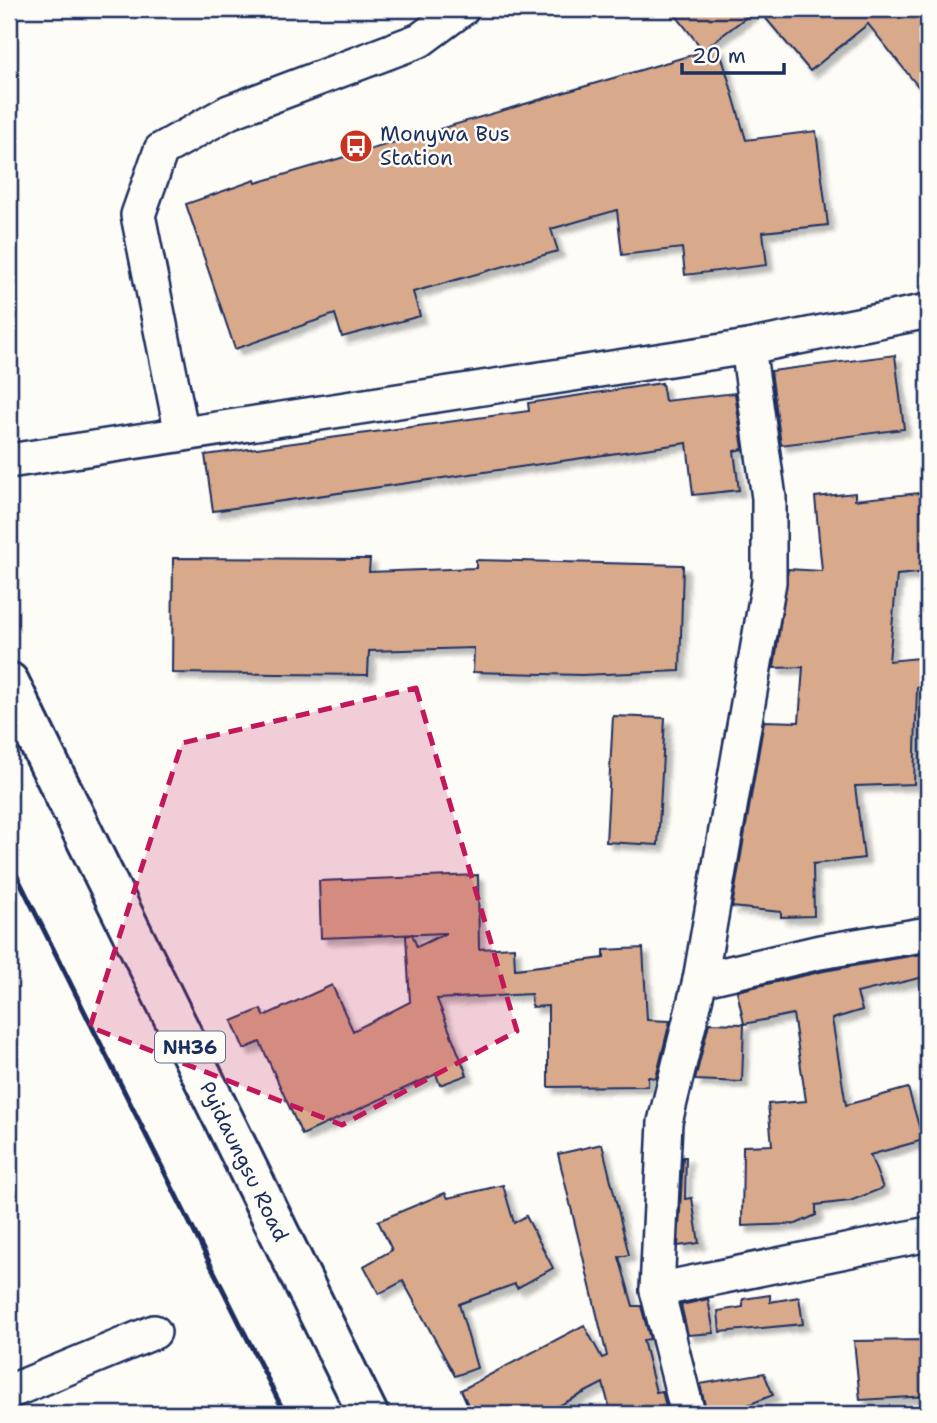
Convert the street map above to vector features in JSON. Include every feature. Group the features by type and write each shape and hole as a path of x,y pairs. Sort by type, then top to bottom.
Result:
{"highway":[{"name":"Pyidaungsu Road","path":"9,682 368,1414"}],"street":[{"path":"182,435 138,215 161,150 229,112 420,40 462,9"},
{"path":"9,461 748,347 928,311"},
{"path":"688,1414 657,1290 665,1122 700,980 769,582 769,498 748,347"},
{"path":"700,980 820,952 928,934"},
{"path":"657,1290 928,1234"},
{"path":"9,1392 153,1332"}],"highlighted area":[{"path":"416,688 517,1031 342,1125 90,1027 182,743"}],"building":[{"path":"671,9 757,9 703,50"},
{"path":"758,9 928,9 928,99 868,24 810,71"},
{"path":"719,47 746,140 816,131 828,225 763,232 767,265 685,275 682,248 622,255 617,210 551,229 558,251 413,292 420,316 342,337 335,314 235,349 186,204 255,180 256,183"},
{"path":"895,355 904,429 781,445 771,371"},
{"path":"662,383 665,401 735,393 743,449 734,451 739,490 693,495 687,443 213,511 205,455 529,411 528,403"},
{"path":"928,492 928,572 897,575 889,661 928,657 928,685 917,687 914,784 855,786 864,858 813,864 814,916 781,917 781,912 732,907 764,721 799,722 803,667 774,668 788,569 822,571 815,497 855,493 855,500"},
{"path":"173,558 370,559 369,572 476,568 476,560 683,565 680,671 581,675 473,672 474,648 369,651 368,675 172,673"},
{"path":"613,716 665,718 658,845 606,842"},
{"path":"478,875 479,949 514,947 515,969 604,958 604,950 643,948 647,1020 670,1021 656,1078 648,1077 648,1086 548,1087 548,1006 532,1007 531,994 437,999 467,1075 440,1085 436,1074 302,1135 260,1042 244,1049 232,1021 261,1009 264,1016 332,985 353,1031 410,1002 406,936 411,934 321,938 319,881","holes":["446,933 417,947 412,934"]},
{"path":"928,953 928,976 857,993 862,1010 832,1019 846,1105 908,1088 923,1140 870,1155 883,1188 850,1201 816,1205 816,1215 796,1224 742,1226 743,1146 772,1145 768,1104 806,1101 793,1014 744,1024 737,991 824,971"},
{"path":"709,1023 744,1024 742,1082 695,1080"},
{"path":"602,1144 629,1255 619,1257 633,1306 641,1306 650,1339 643,1340 656,1392 662,1391 668,1414 611,1414 603,1383 543,1414 472,1414 461,1390 584,1325 602,1358 607,1356 558,1154"},
{"path":"683,1157 686,1157 685,1199 692,1198 699,1243 678,1246"},
{"path":"503,1185 514,1223 526,1216 553,1268 517,1288 515,1284 459,1304 477,1368 455,1376 403,1281 379,1294 364,1266 392,1250 378,1221 445,1193 448,1198"},
{"path":"770,1295 770,1302 799,1297 803,1324 720,1332 718,1311 743,1307 743,1299"},
{"path":"708,1299 714,1333 688,1335 681,1305"},
{"path":"927,1340 928,1396 860,1400 854,1341"},
{"path":"764,1373 773,1395 743,1407 744,1414 707,1414 700,1384"}],"railway":[{"path":"9,860 285,1414"}],"place":[{"name":"Monywa Bus Station","path":"356,146"}]}
